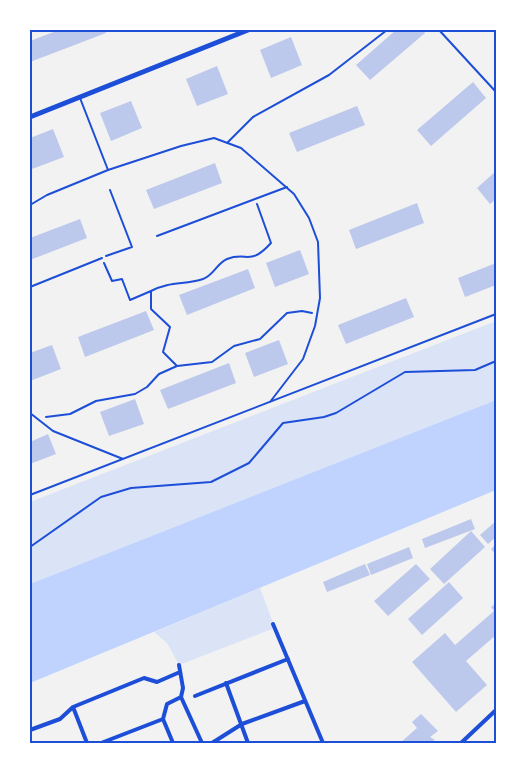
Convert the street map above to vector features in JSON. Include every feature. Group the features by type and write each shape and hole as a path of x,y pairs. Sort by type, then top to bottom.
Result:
{"street":[{"path":"30,117 248,30"},
{"path":"273,624 323,742 317,743"},
{"path":"195,696 288,660"},
{"path":"179,665 183,688 181,697 202,743"},
{"path":"30,730 60,719 73,707 144,678 157,682 180,672"},
{"path":"226,683 248,743"},
{"path":"173,743 163,719 167,704 181,697"},
{"path":"212,743 242,724 305,701"},
{"path":"73,707 87,743"},
{"path":"461,743 496,710"},
{"path":"101,743 163,719"}],"lane":[{"path":"227,143 253,116 329,75 387,30"},
{"path":"439,30 496,92"},
{"path":"80,98 108,170"},
{"path":"30,205 108,170 214,138 241,148 294,194 310,218 318,242 320,298 317,314 303,359 270,402"},
{"path":"157,236 286,187"},
{"path":"30,287 102,258"},
{"path":"30,495 496,314"},
{"path":"30,413 53,431 123,459"}],"path":[{"path":"110,190 132,248 102,258 112,281 122,278 130,300 164,284 204,278 215,272 218,266 227,259 249,258 261,254 271,243 255,199"},
{"path":"151,291 151,309 170,327 163,352 177,366"},
{"path":"37,419 70,414 96,401 135,394 147,387 159,374 177,366 212,362 234,346 260,339 287,313 302,311 317,314"},
{"path":"30,547 101,497 131,488 210,482 249,463 282,422 324,417 336,413 405,372 475,370 496,361"}],"shaded area":[{"path":"496,321 496,400 30,584 30,502"},
{"path":"260,588 275,628 179,665 167,643 154,632"}],"water":[{"path":"496,400 496,490 30,683 30,584"}],"building":[{"path":"59,30 105,30 106,33 30,62 30,41"},
{"path":"396,30 423,30 425,33 370,80 356,65"},
{"path":"291,37 302,65 271,78 260,50"},
{"path":"217,66 228,94 197,106 186,79"},
{"path":"473,82 486,98 431,146 417,130"},
{"path":"131,101 142,128 111,141 100,113"},
{"path":"357,106 365,125 297,152 289,133"},
{"path":"53,129 64,157 32,169 30,163 30,138"},
{"path":"215,163 222,183 154,209 146,190"},
{"path":"496,171 496,199 490,204 477,188"},
{"path":"417,203 424,223 356,249 349,230"},
{"path":"80,219 87,238 30,260 30,238"},
{"path":"300,250 309,274 275,287 266,263"},
{"path":"496,263 496,285 465,297 458,278"},
{"path":"248,269 255,288 187,315 179,295"},
{"path":"406,298 414,317 346,344 338,325"},
{"path":"146,311 154,330 85,357 78,337"},
{"path":"279,340 288,364 254,377 245,353"},
{"path":"52,345 61,369 30,381 30,353"},
{"path":"229,363 236,383 168,409 160,390"},
{"path":"135,399 144,424 109,436 100,412"},
{"path":"48,434 56,454 30,464 30,442"},
{"path":"471,519 475,529 425,548 422,539"},
{"path":"496,521 496,537 488,544 480,535"},
{"path":"471,531 485,547 444,584 430,569"},
{"path":"496,544 496,555 491,549"},
{"path":"409,547 413,558 371,575 367,564"},
{"path":"365,564 370,575 327,592 323,582"},
{"path":"416,564 430,579 388,616 374,601"},
{"path":"449,582 463,598 422,635 408,619"},
{"path":"496,603 496,635 466,661 487,685 456,712 412,662 445,633 455,645 494,611 491,607"},
{"path":"421,714 438,731 430,737 435,740 428,743 400,743 417,728 412,722"}]}
